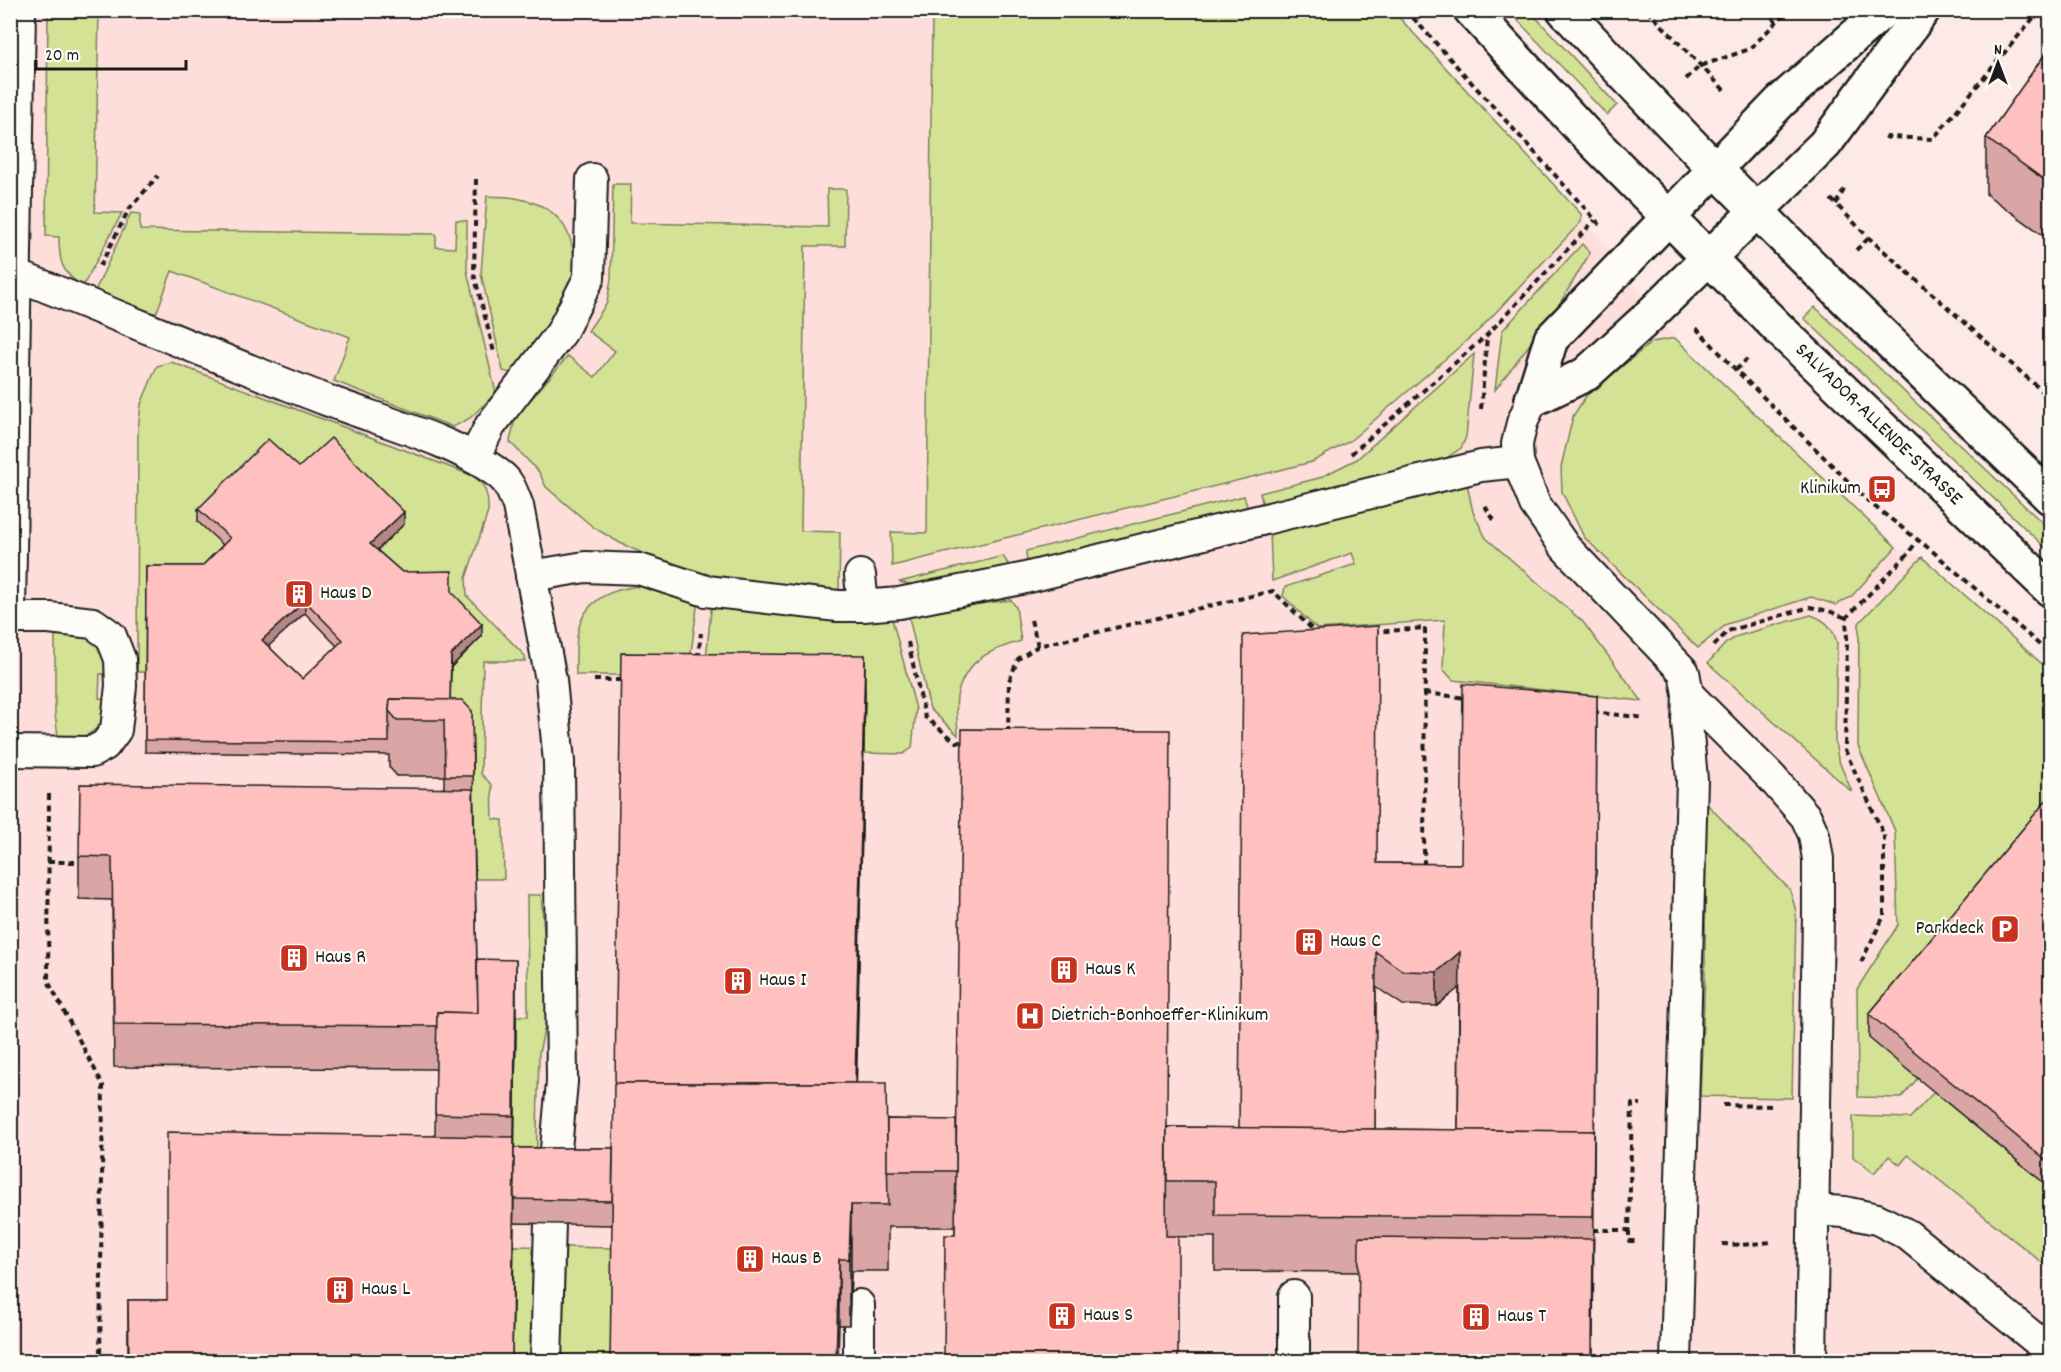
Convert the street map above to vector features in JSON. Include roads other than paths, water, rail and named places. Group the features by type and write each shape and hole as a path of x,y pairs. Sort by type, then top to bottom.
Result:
{"street":[{"name":"SALVADOR-ALLENDE-STRASSE","path":"1471,10 1581,129 1802,353 2050,589"},
{"path":"1564,10 1627,79 1844,299 2050,497"},
{"path":"1532,400 1551,339 1781,101 1884,10"},
{"path":"1532,400 1586,374 1801,169 1825,144 1923,10"}],"lane":[{"path":"10,612 20,10"},
{"path":"474,458 490,426 561,333 590,279 592,179"},
{"path":"16,275 328,401 440,442 474,458 502,476 511,488 518,506 551,680 559,762 562,1082 554,1172"},
{"path":"1532,400 1521,423 1516,444 1518,462 1535,504 1565,547 1686,696 1772,778 1806,817 1814,835 1818,859 1818,914 1811,1362"},
{"path":"531,576 585,567 639,569 706,591 838,606 899,603 1021,579 1481,466 1518,462"},
{"path":"860,575 863,606"},
{"path":"10,618 49,618 93,623 111,636 120,659 121,686 116,730 105,746 92,752 10,751"},
{"path":"1676,1362 1692,780 1686,696"},
{"path":"1814,1210 1844,1212 1877,1219 1908,1235 2050,1351"},
{"path":"546,1362 550,1223"},
{"path":"1294,1296 1294,1362"},
{"path":"859,1305 859,1362"}],"place":[{"name":"Klinikum","path":"1882,489"},
{"name":"Haus D","path":"299,594"},
{"name":"Parkdeck","path":"2005,929"},
{"name":"Haus C","path":"1309,942"},
{"name":"Haus R","path":"294,958"},
{"name":"Haus K","path":"1064,970"},
{"name":"Haus I","path":"738,981"},
{"name":"Dietrich-Bonhoeffer-Klinikum","path":"1030,1016"},
{"name":"Haus B","path":"750,1259"},
{"name":"Haus L","path":"340,1290"},
{"name":"Haus S","path":"1062,1316"},
{"name":"Haus T","path":"1476,1317"}]}
